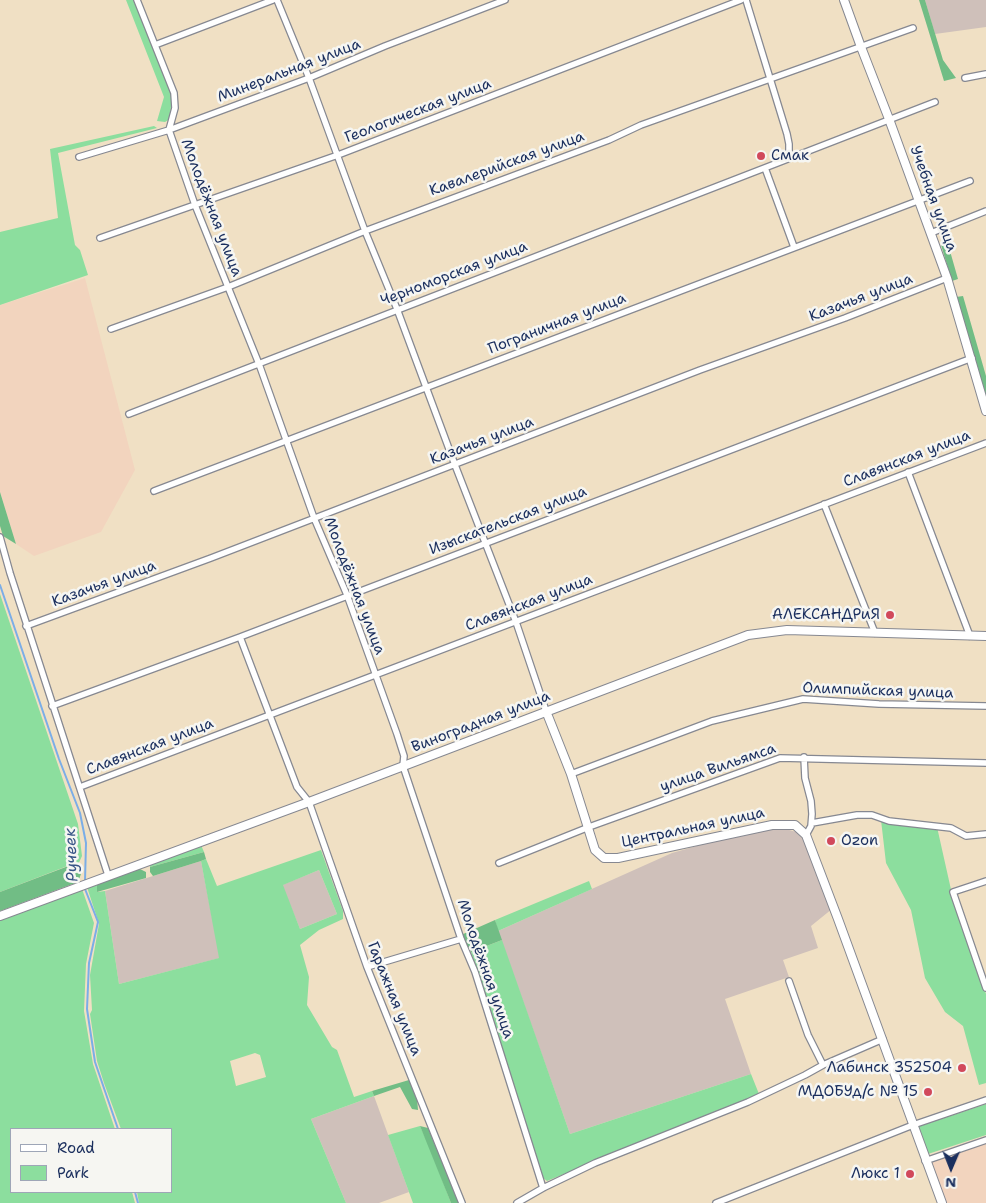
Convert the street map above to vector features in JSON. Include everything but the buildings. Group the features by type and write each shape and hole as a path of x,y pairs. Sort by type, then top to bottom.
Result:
{"street":[{"name":"Молодёжная улица","path":"137,0 174,94 174,108 169,130 195,205 259,364 314,518 347,595 397,734 404,756 403,766 461,939 475,972 542,1188"},
{"path":"155,45 273,0"},
{"path":"277,0 309,78 365,231 427,387 516,622 546,711"},
{"name":"Минеральная улица","path":"79,157 169,130 309,78 385,46 505,0"},
{"name":"Геологическая улица","path":"100,238 338,156 741,0"},
{"path":"746,0 787,134 789,158"},
{"name":"Учебная улица","path":"844,0 931,233 972,358 986,411"},
{"name":"Кавалерийская улица","path":"111,329 228,287 365,231 609,140 641,125 913,28"},
{"path":"965,78 986,74"},
{"name":"Черноморская улица","path":"129,414 935,102"},
{"path":"765,168 794,247"},
{"name":"Пограничная улица","path":"154,491 970,181"},
{"path":"931,233 986,211"},
{"name":"Казачья улица","path":"26,626 946,278"},
{"name":"Изыскательская улица","path":"52,706 972,358"},
{"name":"Славянская улица","path":"80,787 986,443"},
{"path":"908,472 970,636"},
{"path":"824,504 875,633"},
{"path":"0,537 26,626 108,875"},
{"name":"Виноградная улица","path":"0,916 308,802 748,635 787,630 986,636"},
{"name":"Гаражная улица","path":"240,636 297,787 308,802 367,967 462,1203"},
{"name":"Олимпийская улица","path":"571,774 712,721 803,699 879,704 986,706"},
{"name":"Центральная улица","path":"546,711 571,774 595,850 604,858 611,859 772,825 794,825 806,835"},
{"path":"804,757 804,778 811,801 812,823 806,835 883,1039 942,1203"},
{"name":"улица Вильямса","path":"499,863 589,827 780,758 804,757 986,763"},
{"path":"812,823 857,815 872,815 889,821 951,828 966,836 986,834"},
{"path":"986,881 953,892 986,988"},
{"path":"367,967 461,939"},
{"path":"789,981 808,1035 823,1065"},
{"path":"517,1203 542,1188 595,1163 755,1099 823,1065 883,1039"},
{"path":"720,1202 913,1125 986,1100"},
{"path":"925,1160 986,1140"}],"shaded area":[{"path":"925,0 986,0 986,27 935,34"},
{"path":"85,278 135,470 101,532 34,556 16,544 0,492 0,305"},
{"path":"772,829 786,829 796,832 803,839 832,909 811,926 818,948 783,960 789,977 725,999 751,1074 570,1134 498,931 672,853"},
{"path":"201,861 220,958 119,984 105,891"},
{"path":"319,870 337,914 300,929 282,885"},
{"path":"374,1096 409,1192 379,1203 346,1203 311,1119"},
{"path":"986,1143 986,1203 946,1203 931,1162"}],"green space":[{"path":"126,0 134,0 172,94 170,119 165,122 157,121 164,97"},
{"path":"919,0 925,0 943,60 956,78 944,81"},
{"path":"154,126 157,128 58,153 75,245 80,250 88,275 0,305 0,232 58,218 50,149"},
{"path":"948,244 958,279 952,281 941,245"},
{"path":"963,296 986,376 986,398 956,297"},
{"path":"0,492 16,544 3,536 0,526"},
{"path":"0,594 78,824 82,856 77,867 70,865 0,892"},
{"path":"881,820 937,827 952,894 986,994 986,1083 979,1085 963,1026 945,1012 925,978 911,910 886,863"},
{"path":"201,845 204,852 150,867 150,865"},
{"path":"321,850 343,911 343,919 319,930 300,945 309,977 307,1005 332,1047 337,1050 354,1097 372,1091 374,1096 311,1119 346,1203 139,1203 137,1193 172,1193 172,1128 121,1128 104,1083 97,1061 90,1014 92,1010 90,975 99,924 87,887 97,883 97,892 105,891 119,984 219,958 201,861 206,859 217,886","holes":["319,870 337,914 300,929 283,885","255,1053 260,1055 266,1077 236,1086 230,1061"]},
{"path":"204,852 206,859 201,861 153,876 150,872 150,867"},
{"path":"71,865 77,867 81,874 78,882 0,911 0,892"},
{"path":"140,869 146,872 146,878 97,892 97,883"},
{"path":"589,881 592,889 498,931 495,920"},
{"path":"82,889 94,923 86,964 84,1011 93,1064 115,1128 10,1128 10,1193 132,1193 135,1203 0,1203 0,920"},
{"path":"495,920 502,940 471,952 461,935"},
{"path":"502,940 570,1134 751,1074 759,1094 547,1181 542,1177 471,952"},
{"path":"409,1080 417,1098 418,1110 412,1109 400,1087 374,1096 372,1091"},
{"path":"986,1104 986,1135 928,1154 917,1127"},
{"path":"420,1126 451,1203 413,1203 388,1135"},
{"path":"420,1126 428,1128 459,1203 451,1203"}],"waterway":[{"name":"Ручеек","path":"0,585 59,759 80,813 86,843 85,881"},
{"name":"Ручеек","path":"85,889 98,922 89,963 87,1009 95,1062 118,1128"},
{"name":"Ручеек","path":"135,1193 138,1203"}],"place":[{"name":"Смак","path":"761,156"},
{"name":"АЛЕКСАНДРиЯ","path":"890,615"},
{"name":"Ozon","path":"831,841"},
{"name":"Лабинск 352504","path":"962,1068"},
{"name":"МДОБУд/с № 15","path":"928,1092"},
{"name":"Люкс 1","path":"910,1174"}]}
